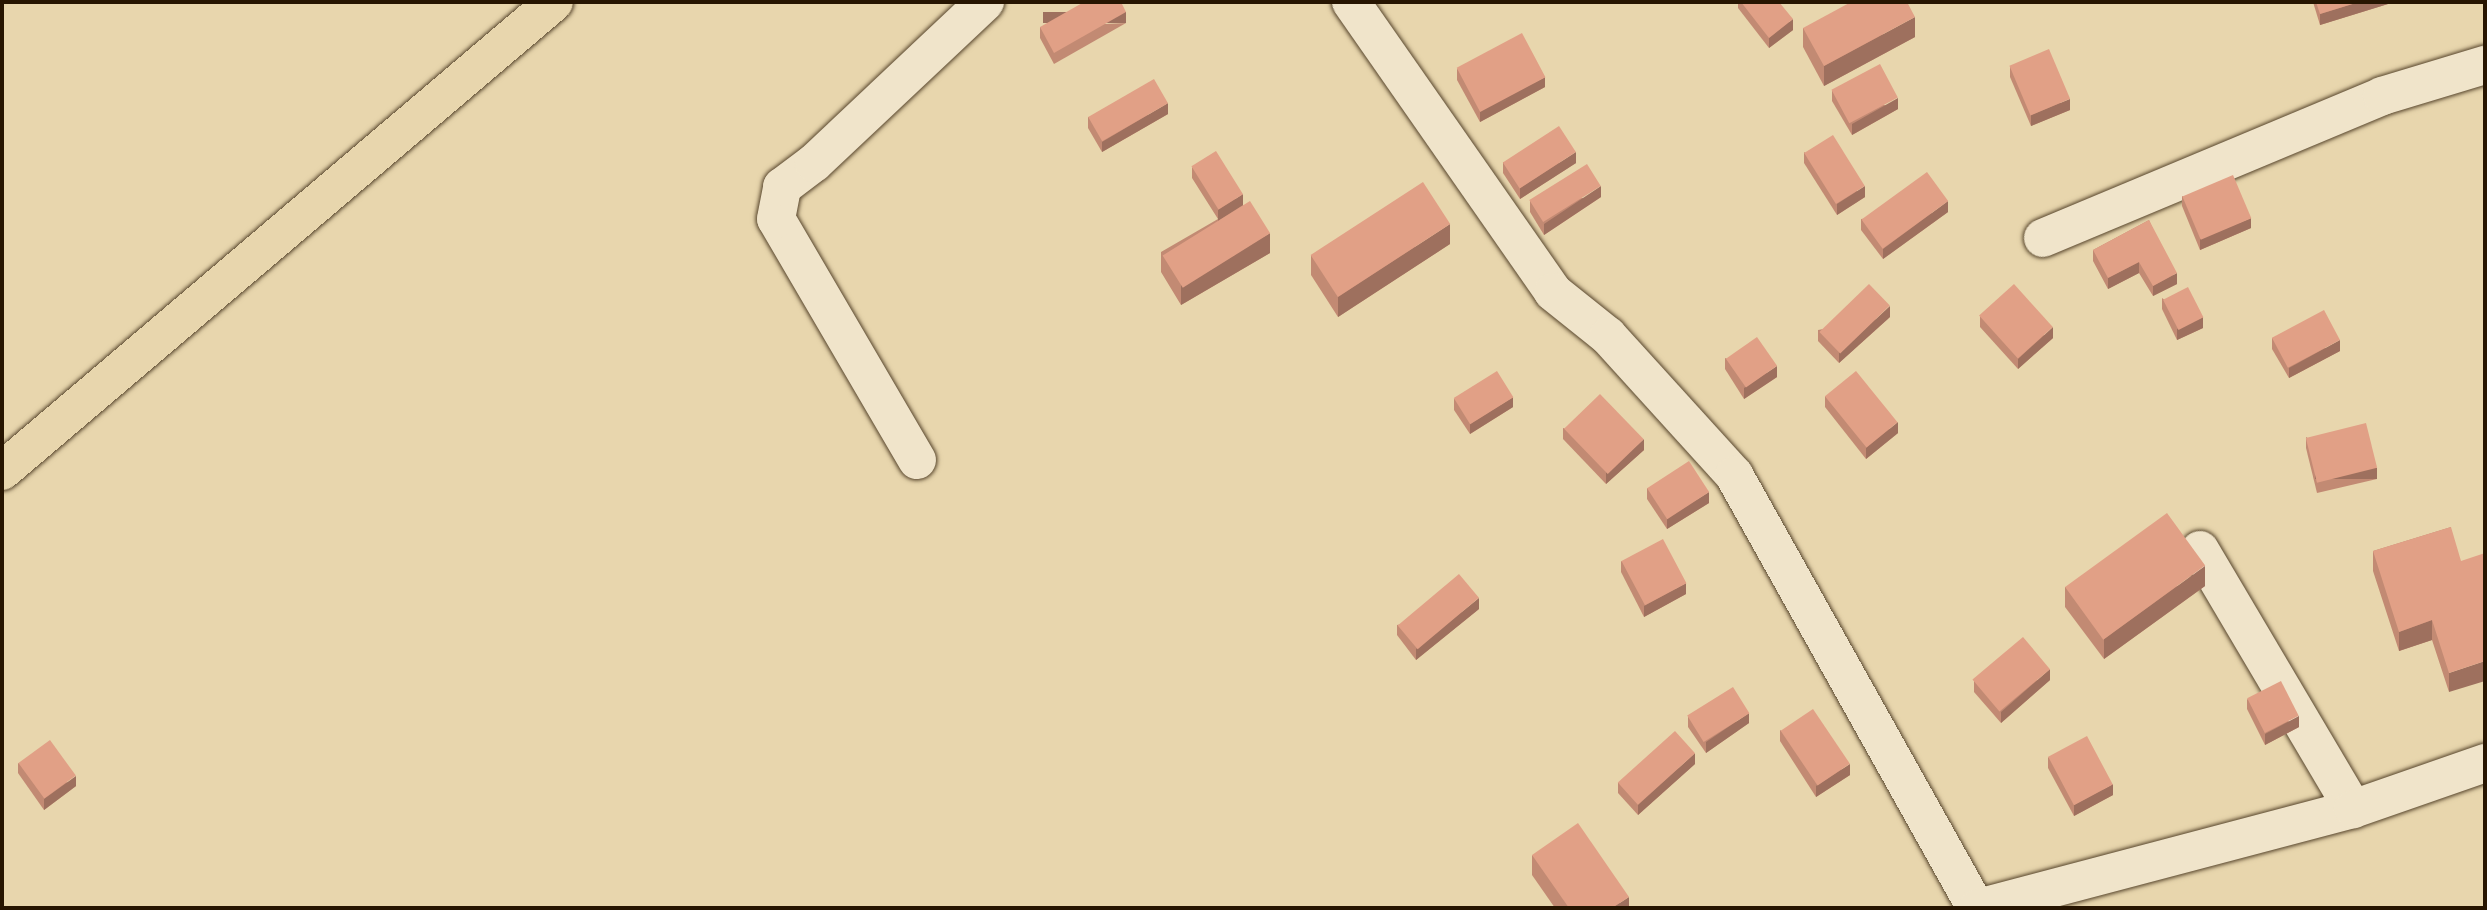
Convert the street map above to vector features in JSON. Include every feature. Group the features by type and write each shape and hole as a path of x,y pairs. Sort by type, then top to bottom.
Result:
{"main road":[{"path":"2,471 554,2"}],"street":[{"path":"917,460 776,219 782,187 814,163 985,2"},
{"path":"1351,2 1553,292 1608,336 1734,475 1977,908 2353,809 2485,763"},
{"path":"2043,238 2382,96 2485,65"},
{"path":"2200,550 2353,809"}],"building":[{"path":"1084,2 1121,2 1126,12 1054,53 1040,27"},
{"path":"1741,2 1779,2 1793,19 1769,38"},
{"path":"1851,2 1907,2 1915,17 1824,66 1803,28"},
{"path":"2316,2 2359,2 2320,14"},
{"path":"1522,33 1545,77 1480,112 1457,68"},
{"path":"2049,49 2070,99 2031,116 2009,66"},
{"path":"1880,64 1898,98 1849,123 1831,90"},
{"path":"1154,79 1168,103 1102,141 1088,117"},
{"path":"1559,126 1576,152 1520,188 1503,162"},
{"path":"1833,135 1865,186 1836,204 1804,153"},
{"path":"1216,151 1243,194 1218,210 1191,166"},
{"path":"1587,164 1601,186 1543,222 1529,200"},
{"path":"1927,172 1948,201 1883,249 1861,220"},
{"path":"2233,175 2251,218 2201,240 2182,196"},
{"path":"1423,182 1450,224 1338,297 1311,255"},
{"path":"1250,201 1270,233 1183,288 1163,256"},
{"path":"2149,220 2177,273 2153,286 2139,262 2108,278 2093,250"},
{"path":"1869,284 1890,306 1840,354 1819,332"},
{"path":"2014,284 2053,327 2018,359 1979,315"},
{"path":"2188,287 2203,317 2178,330 2163,300"},
{"path":"2324,310 2340,340 2288,368 2272,338"},
{"path":"1757,337 1777,366 1746,387 1726,359"},
{"path":"1497,371 1513,397 1470,424 1454,398"},
{"path":"1856,371 1898,422 1866,447 1825,396"},
{"path":"1600,394 1644,439 1608,474 1564,429"},
{"path":"2366,423 2377,468 2317,483 2306,438"},
{"path":"1689,461 1709,492 1667,519 1647,488"},
{"path":"2167,513 2205,566 2103,640 2065,587"},
{"path":"2451,527 2461,561 2485,553 2485,661 2449,673 2432,620 2399,632 2373,551"},
{"path":"1663,539 1686,583 1645,605 1622,561"},
{"path":"1459,574 1479,598 1418,649 1398,625"},
{"path":"2023,637 2050,669 1999,712 1972,679"},
{"path":"2281,681 2299,716 2265,733 2247,698"},
{"path":"1733,687 1749,713 1704,742 1687,716"},
{"path":"1813,709 1850,764 1818,786 1781,731"},
{"path":"1675,731 1695,753 1638,805 1618,783"},
{"path":"2087,736 2113,785 2074,805 2048,757"},
{"path":"50,740 76,776 44,799 18,763"},
{"path":"1578,823 1629,897 1612,908 1569,908 1532,855"}]}
